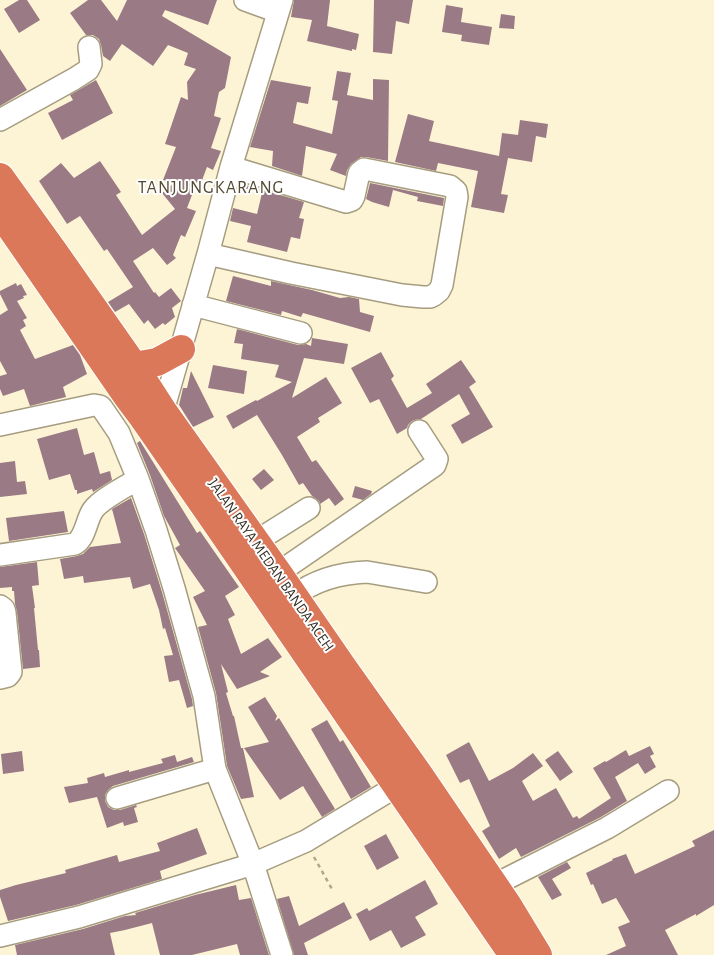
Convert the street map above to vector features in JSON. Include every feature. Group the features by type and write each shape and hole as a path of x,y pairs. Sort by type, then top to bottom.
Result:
{"highway":[{"name":"JALAN RAYA MEDAN BANDA ACEH","path":"0,177 121,388 153,414 278,573 494,884 538,955"},
{"name":"JALAN RAYA MEDAN BANDA ACEH","path":"0,212 45,257 134,366 153,414 397,786 513,955"},
{"path":"134,366 157,362 181,349"}],"street":[{"path":"119,433 153,414 181,349 194,306 231,167 280,6 245,0"},
{"path":"0,120 88,70 92,64 89,47"},
{"path":"208,254 402,295 423,297 434,295 442,285 457,197 456,191 450,186 364,169 360,173 352,200 346,202 231,167"},
{"path":"194,306 301,333"},
{"path":"0,425 94,405 102,408 119,433 138,479 174,588 204,696 215,769 253,864 282,955"},
{"path":"278,573 435,465 436,459 419,431"},
{"path":"0,555 76,544 80,540 94,509 102,501 138,479"},
{"path":"255,542 309,508"},
{"path":"294,596 312,584 358,572 426,582"},
{"path":"0,606 5,613 11,672 8,676 0,678"},
{"path":"117,798 215,769"},
{"path":"0,936 79,917 253,864 306,841 397,786"},
{"path":"494,884 607,828 668,791"}],"path":[{"path":"306,841 333,891"}],"building":[{"path":"19,0 27,0 40,20 19,33 4,9"},
{"path":"88,0 101,0 117,21 127,0 217,0 208,25 165,10 162,16 231,57 225,88 219,92 214,116 221,118 211,148 221,151 213,170 207,167 201,183 197,182 187,208 196,211 185,237 181,235 173,255 176,258 167,265 153,248 133,261 154,293 159,297 171,288 181,301 172,308 175,317 165,325 163,323 155,329 148,320 144,324 129,304 115,312 108,302 133,287 107,249 104,251 80,216 67,224 39,181 61,163 74,178 100,161 121,192 116,195 142,235 175,209 162,193 174,183 163,180 176,147 165,144 181,97 188,100 187,82 196,69 184,65 188,53 168,45 153,66 122,44 110,61 103,56 99,39 93,35 86,35 70,13"},
{"path":"294,0 330,0 327,26 359,34 356,50 352,49 352,51 307,41 312,20 291,17"},
{"path":"374,0 413,0 409,24 396,21 392,54 373,52"},
{"path":"446,5 463,8 461,22 492,27 489,45 461,41 462,35 442,32"},
{"path":"501,14 515,16 514,29 499,28"},
{"path":"0,49 27,90 0,106"},
{"path":"337,71 351,73 347,95 373,100 373,79 389,80 388,161 361,157 351,164 346,176 330,170 337,154 306,146 302,176 272,166 273,151 250,147 271,80 311,87 308,104 297,102 293,123 332,134 338,101 332,100"},
{"path":"96,80 113,113 62,140 48,113 73,100 70,95"},
{"path":"408,114 434,121 429,141 499,156 502,133 518,135 520,120 548,124 546,138 536,136 532,162 508,158 501,194 508,195 504,213 471,207 478,171 438,163 436,171 395,162"},
{"path":"370,183 444,198 443,206 417,201 418,197 393,190 389,207 372,202 366,199"},
{"path":"243,184 304,202 299,218 304,219 300,239 291,237 287,252 247,242 251,226 230,221 233,208 257,214 262,193 243,188"},
{"path":"233,276 271,286 271,281 340,298 359,299 360,312 374,316 370,332 303,313 301,317 282,311 281,315 226,301"},
{"path":"16,283 17,286 21,284 27,295 17,301 27,318 23,320 26,326 20,330 35,359 73,345 80,355 87,374 63,387 66,397 30,406 24,389 3,396 0,389 0,376 7,374 0,361 0,315 8,310 0,291"},
{"path":"237,329 298,345 306,344 311,346 312,338 348,344 344,364 304,358 292,398 326,377 342,403 318,418 320,422 297,437 312,462 316,460 344,499 335,506 329,498 320,504 303,483 299,485 257,415 233,429 226,416 292,382 275,377 279,365 241,359 243,344 234,343"},
{"path":"381,352 394,376 391,379 407,408 432,393 426,384 461,360 476,382 469,387 493,427 462,444 451,425 470,414 459,394 421,419 412,421 407,428 397,434 379,399 370,403 351,368"},
{"path":"213,365 247,371 244,394 208,388"},
{"path":"191,371 214,417 193,427 179,405 183,388 187,388"},
{"path":"77,428 84,455 94,452 100,474 110,471 112,480 93,492 92,489 77,494 70,474 49,480 37,439"},
{"path":"140,441 197,533 200,531 239,587 225,596 235,615 228,619 241,654 268,638 282,657 260,672 270,676 237,689 221,664 228,692 226,693 234,716 241,748 243,748 254,797 241,799 227,766 216,693 198,627 207,625 193,597 205,591 175,548 180,545 164,516 137,443"},
{"path":"15,461 17,482 25,481 27,494 0,497 0,463"},
{"path":"264,469 274,480 261,490 252,479"},
{"path":"355,486 372,491 371,494 363,500 352,497"},
{"path":"131,498 162,592 192,699 193,706 187,708 179,680 169,682 164,656 173,655 165,628 163,629 150,584 133,589 130,577 84,583 83,576 64,579 60,559 83,554 90,547 121,543 112,509"},
{"path":"64,511 68,532 9,541 6,518"},
{"path":"37,562 39,585 32,586 40,667 23,669 14,591 12,591 12,587 0,588 0,567"},
{"path":"265,697 277,716 275,721 279,718 335,809 322,817 303,786 280,800 244,748 269,742 248,707"},
{"path":"327,720 340,742 343,740 371,787 351,799 311,729"},
{"path":"469,742 489,781 513,768 533,753 543,766 522,781 533,801 556,788 573,818 577,816 579,819 611,798 593,768 626,750 629,756 650,746 654,754 650,756 656,767 645,774 638,763 615,777 627,801 601,817 521,857 516,848 499,859 482,831 490,826 469,779 460,783 446,755"},
{"path":"22,751 24,771 3,774 1,754"},
{"path":"558,751 573,772 560,781 545,760"},
{"path":"175,755 177,762 192,757 194,762 113,786 105,795 108,807 114,810 136,805 137,807 134,808 138,822 124,826 123,822 107,828 97,797 69,803 64,787 88,783 87,778 104,773 105,777 163,763 161,759"},
{"path":"197,828 207,854 160,871 162,879 76,905 8,921 0,897 0,890 66,873 65,870 117,855 119,862 160,851 157,843"},
{"path":"714,830 714,905 696,916 696,914 665,930 678,955 606,955 626,946 618,927 630,922 616,898 602,904 586,873 626,854 635,874 695,846 692,841"},
{"path":"386,834 399,858 377,870 364,846"},
{"path":"567,862 571,868 552,879 562,895 552,900 538,877"},
{"path":"425,880 438,904 415,917 426,935 401,948 391,930 370,941 356,914 367,908 369,911"},
{"path":"236,885 239,900 251,898 269,955 240,955 237,944 192,955 160,955 152,923 110,933 115,955 17,955 15,945 83,929 125,916 136,915 135,913"},
{"path":"289,896 299,926 344,902 352,918 304,943 308,955 294,955 277,899"}],"district":[{"name":"TANJUNGKARANG","path":"211,188"}]}
